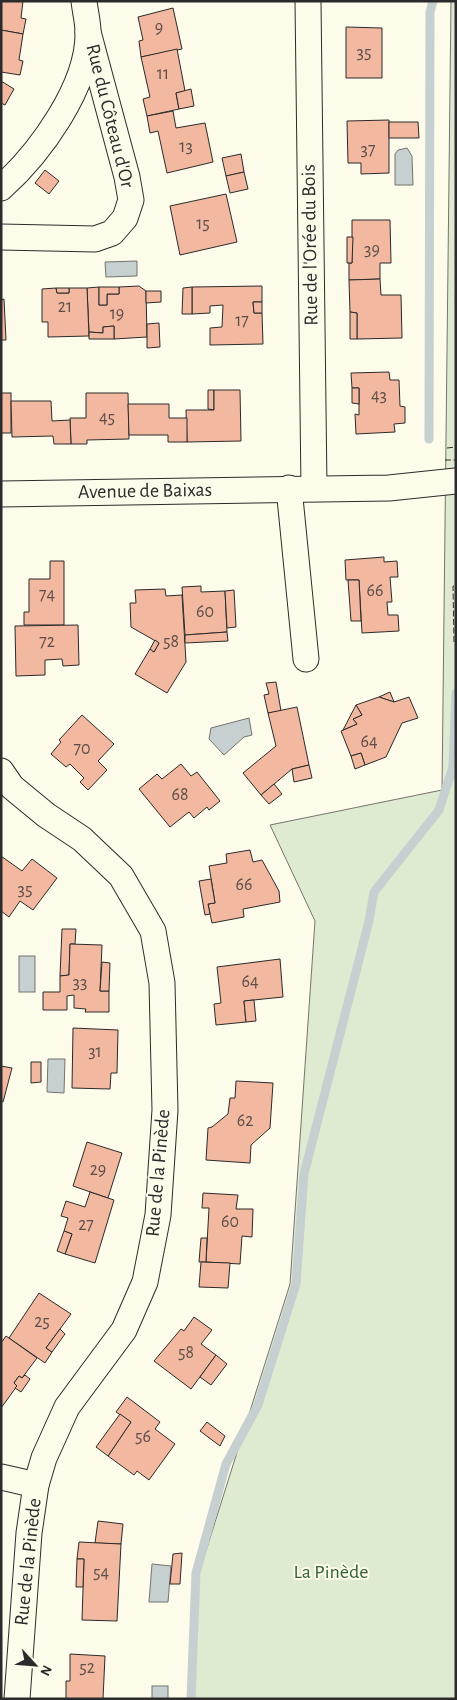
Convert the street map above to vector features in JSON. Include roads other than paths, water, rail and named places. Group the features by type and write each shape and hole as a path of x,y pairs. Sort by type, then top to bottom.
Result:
{"street":[{"name":"Rue du Côteau d'Or","path":"1,236 95,239 112,233 125,218 131,200 127,177 88,32 84,1"},
{"name":"Rue de l'Orée du Bois","path":"308,1 314,488"},
{"name":"Rue du Côteau d'Or","path":"1,188 21,170 54,126 81,73 88,32"},
{"name":"Avenue de Baixas","path":"1,494 289,488 389,488 456,481"},
{"path":"289,488 306,659"},
{"name":"Rue de la Pinède","path":"1,771 12,787 46,815 82,839 122,876 153,931 162,983 164,1120 158,1215 145,1282 124,1330 66,1407 44,1458 36,1485 29,1533 17,1699"},
{"path":"1,1478 36,1485"}],"waterway":[{"path":"429,439 430,12 433,1"},
{"path":"191,1699 196,1573 226,1464 258,1405 296,1284 304,1174 369,921 374,892 439,810 453,767 456,693"}],"park label":[{"name":"La Pinède","path":"331,1572"}]}
